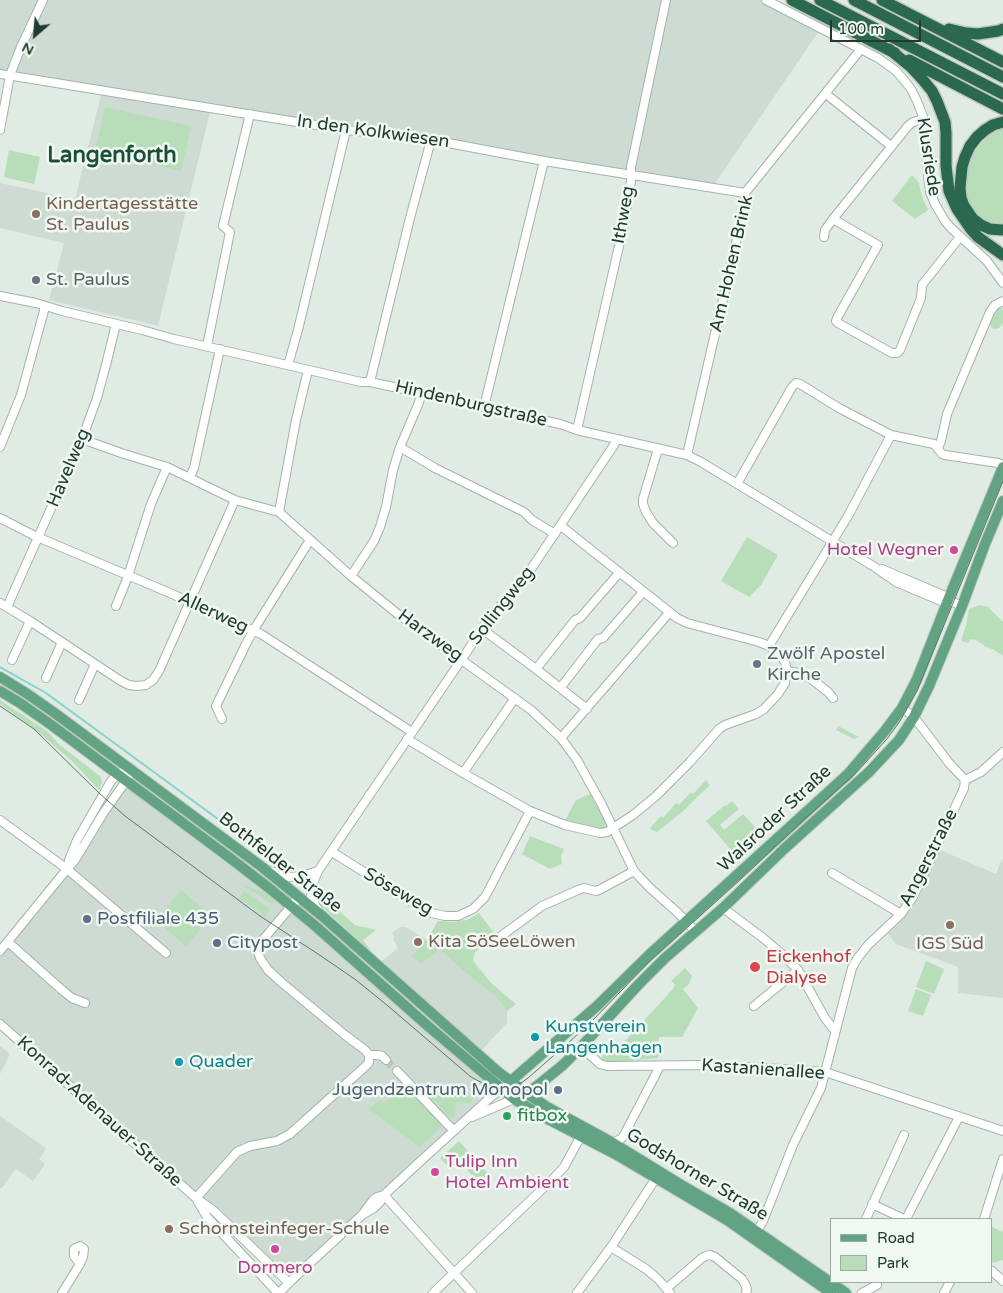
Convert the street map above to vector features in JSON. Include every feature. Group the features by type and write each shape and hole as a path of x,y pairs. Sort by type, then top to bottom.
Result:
{"highway":[{"path":"792,0 1003,108"},
{"path":"820,0 1003,94"},
{"path":"854,0 1003,77"},
{"path":"882,0 1003,62"},
{"path":"894,6 934,24 966,33 988,33 1003,29"},
{"path":"888,49 911,67 932,90 945,122 946,166 949,191 953,201 959,214 970,228 1003,255"},
{"path":"1003,122 985,130 970,146 962,168 960,188 964,206 973,219 990,229 1003,230"}],"main road":[{"name":"Walsroder Straße","path":"511,1082 601,1002 686,921 848,774 884,732 902,708 917,679 1003,466"},
{"name":"Walsroder Straße","path":"526,1093 547,1078 581,1047 652,970 723,908 784,849 869,772 899,740 914,717 928,686 1003,501"},
{"name":"Bothfelder Straße","path":"0,677 130,769 262,867 321,916 497,1071 526,1093"},
{"name":"Bothfelder Straße","path":"0,691 50,724 292,906 514,1099"},
{"name":"Godshorner Straße","path":"526,1093 730,1213 830,1282"},
{"name":"Godshorner Straße","path":"514,1099 617,1155 727,1220 831,1293"},
{"name":"Godshorner Straße","path":"832,1283 846,1293"}],"street":[{"path":"0,130 10,75 43,0"},
{"name":"Ithweg","path":"577,430 624,224 631,167 666,0"},
{"name":"Klusriede","path":"766,0 887,64 904,80 911,89 924,119 930,192 940,213 960,237 987,261 1003,283"},
{"name":"Am Hohen Brink","path":"688,455 736,243 745,193 826,94 860,49"},
{"name":"In den Kolkwiesen","path":"0,74 346,130 431,140 544,161 745,193"},
{"path":"826,94 891,146"},
{"path":"207,346 230,232 223,226 250,114"},
{"path":"824,238 825,230 833,219 891,146 908,126 913,122 924,119"},
{"path":"288,365 346,130"},
{"path":"370,382 431,140"},
{"path":"484,407 544,161"},
{"path":"833,219 878,245 836,320 838,323 892,353 897,353 900,350 920,298 922,285 960,237"},
{"name":"Hindenburgstraße","path":"0,296 308,370 422,393 688,455 873,566 889,578 941,601 948,600 962,606"},
{"path":"938,448 947,414 990,312 995,305 1003,301"},
{"path":"0,447 21,395 44,306"},
{"name":"Havelweg","path":"4,605 38,537 82,439 107,361 116,324"},
{"path":"190,477 194,468 220,349"},
{"path":"279,512 296,420 308,370"},
{"path":"737,484 792,387 796,384 800,384 839,408 891,435 934,444 945,455 998,463 1003,466"},
{"path":"351,576 374,541 380,527 400,447 422,393"},
{"path":"769,646 861,495 891,435"},
{"name":"Harzweg","path":"82,439 167,467 235,500 279,512 351,576 399,615 538,716 561,738 587,775 634,871 696,932"},
{"name":"Sollingweg","path":"321,916 311,897 312,886 318,871 482,629 527,576 617,439"},
{"path":"400,447 435,468 524,512 532,520 555,534"},
{"path":"658,449 643,504 653,523 673,543"},
{"path":"116,606 129,575 151,504 167,467"},
{"path":"4,605 121,681 129,685 146,685 153,680 159,671 235,500"},
{"name":"Allerweg","path":"0,518 38,537 129,575 271,640 463,774 530,811 565,825 600,833 613,829"},
{"path":"561,526 678,618 687,623 769,646 785,662 787,671 785,682 778,694 764,709 719,729 656,796 613,829"},
{"path":"222,720 216,706 253,631 310,540"},
{"path":"536,669 575,620 580,618 619,572"},
{"path":"561,688 598,639 604,638 643,592"},
{"path":"561,738 669,612"},
{"path":"12,660 30,621"},
{"path":"482,629 587,709"},
{"path":"46,678 62,642"},
{"path":"79,700 95,664"},
{"path":"787,671 798,672 810,678 833,698"},
{"path":"463,774 515,698"},
{"path":"902,708 914,717 949,763 965,780 981,772 1003,752"},
{"path":"0,951 75,860 122,778 130,769"},
{"path":"67,869 73,848 111,781 122,778"},
{"name":"Angerstraße","path":"757,1231 763,1222 793,1145 816,1099 825,1072 850,975 857,959 874,938 901,914 913,897 964,788 965,780"},
{"name":"Söseweg","path":"332,852 432,914 458,916 473,909 485,897 530,811"},
{"path":"89,818 101,817"},
{"path":"0,820 67,869 166,953"},
{"path":"262,867 289,877 318,871"},
{"path":"493,942 542,906 584,888 596,891 602,889 634,871"},
{"path":"832,873 901,914"},
{"path":"196,1199 237,1152 250,1146 277,1141 290,1134 368,1064 370,1058 365,1050 268,970 258,951 261,942 299,897"},
{"path":"723,908 763,938 798,970 825,1018 835,1030"},
{"path":"8,942 72,998 85,1003"},
{"path":"754,1006 798,970"},
{"name":"Konrad-Adenauer-Straße","path":"0,1024 196,1199 213,1210 289,1283"},
{"name":"Kastanienallee","path":"581,1047 602,1065 701,1065 825,1072 1003,1131"},
{"path":"369,1055 382,1056 386,1060"},
{"path":"613,1143 624,1135 660,1066"},
{"path":"397,1071 454,1131"},
{"name":"Walsroder Straße","path":"279,1293 362,1215 373,1200 384,1195 492,1096 511,1082"},
{"name":"Walsroder Straße","path":"466,1120 526,1093"},
{"path":"906,1218 959,1117"},
{"path":"866,1218 904,1135"},
{"path":"433,1293 554,1178 564,1167 580,1136"},
{"path":"984,1218 1003,1159"},
{"path":"577,1293 611,1247 656,1178"},
{"path":"384,1195 472,1293"},
{"name":"Konrad-Adenauer-Straße","path":"196,1199 207,1216 279,1293"},
{"path":"872,1204 903,1218"},
{"path":"611,1247 646,1269 668,1291 702,1258 710,1255 742,1279 747,1289 746,1293"},
{"path":"62,1293 80,1264"},
{"path":"993,1272 1003,1281"},
{"path":"862,1293 878,1283"},
{"path":"874,1293 878,1283"}],"shaded area":[{"path":"0,0 766,0 821,28 712,188 0,74"},
{"path":"101,95 210,112 158,326 49,300 64,243 0,228 0,183 75,199"},
{"path":"126,781 230,858 502,1089 289,1283 281,1275 276,1278 197,1200 0,1024 0,951 67,869"},
{"name":"IGS Süd","path":"940,850 996,874 1003,860 1003,998 958,993 958,967 896,944 888,934 907,915 917,901"},
{"path":"438,921 440,948 462,970 496,997 507,1011 507,1023 478,1054 378,964 398,948 392,933 400,927 406,927 427,940"},
{"path":"0,1046 10,1054 0,1074"},
{"path":"0,1116 46,1148 39,1159 45,1164 33,1181 16,1169 1,1189 0,1188"}],"green space":[{"path":"105,107 191,126 181,171 95,151"},
{"path":"1003,128 1003,226 992,225 975,215 964,196 969,157 990,134"},
{"path":"9,150 40,157 34,184 4,177"},
{"path":"912,175 919,183 922,197 928,210 915,219 892,201"},
{"path":"1001,307 1003,323 999,328 994,329 990,324 998,308"},
{"path":"747,537 778,555 761,585 749,597 721,581"},
{"path":"980,605 988,607 1003,622 1003,656 974,639 970,639 969,643 961,641 969,609"},
{"path":"0,700 47,731 60,745 101,777 102,783 99,790 72,761 42,735 0,704"},
{"path":"838,726 859,737 854,739 836,730"},
{"path":"706,780 710,785 682,812 657,832 650,828 661,816 663,818 676,803 679,805 691,792 693,794"},
{"path":"590,794 606,823 605,828 600,829 564,822 576,800"},
{"path":"732,801 739,809 720,825 724,830 743,814 765,838 762,841 754,832 732,851 706,821"},
{"path":"530,836 564,849 561,856 562,864 550,869 522,854"},
{"path":"242,885 263,892 275,901 272,904"},
{"path":"181,890 207,912 200,930 186,946 156,920"},
{"path":"315,890 355,925 376,930 363,940 380,963 318,903 314,897"},
{"path":"244,891 270,909 265,916 239,898"},
{"path":"479,913 495,934 494,939 475,952 473,959 491,983 516,1004 507,1011 496,997 462,970 440,949 421,964 411,956 427,940 438,921 453,922 467,920"},
{"path":"926,961 944,969 934,994 916,987"},
{"path":"685,968 692,976 689,984 683,989 698,1008 682,1037 659,1037 658,1058 605,1063 599,1060 609,1049 614,1053 673,989 675,984 671,981"},
{"path":"916,989 931,995 923,1016 908,1011"},
{"path":"404,1086 442,1126 420,1147 369,1109 380,1100 385,1103"},
{"path":"437,1088 443,1094 469,1097 473,1100 470,1103 456,1102 455,1117 451,1119 429,1095"},
{"path":"459,1141 489,1175 480,1184 459,1161 450,1169 440,1158"},
{"path":"993,1227 1003,1232 1003,1260 993,1263"}],"waterway":[{"path":"0,667 46,693 282,866"}],"tunnel":[{"path":"386,1060 397,1071"}],"tram line":[{"path":"0,706 34,729 125,816 260,916 356,980 471,1077 488,1086 510,1087 528,1078 591,1022 649,962 854,775 887,739 917,691 1003,481"}],"place":[{"name":"Kindertagesstätte St. Paulus","path":"36,214"},
{"name":"St. Paulus","path":"36,280"},
{"name":"Hotel Wegner","path":"954,550"},
{"name":"Zwölf Apostel Kirche","path":"757,664"},
{"name":"Postfiliale 435","path":"87,919"},
{"name":"IGS Süd","path":"950,925"},
{"name":"Kita SöSeeLöwen","path":"418,942"},
{"name":"Citypost","path":"217,943"},
{"name":"Eickenhof Dialyse","path":"755,967"},
{"name":"Kunstverein Langenhagen","path":"535,1037"},
{"name":"Quader","path":"179,1062"},
{"name":"Jugendzentrum Monopol","path":"558,1090"},
{"name":"fitbox","path":"507,1116"},
{"name":"Tulip Inn Hotel Ambient","path":"435,1172"},
{"name":"Schornsteinfeger-Schule","path":"169,1229"},
{"name":"Dormero","path":"275,1249"}],"district":[{"name":"Langenforth","path":"112,156"}]}
